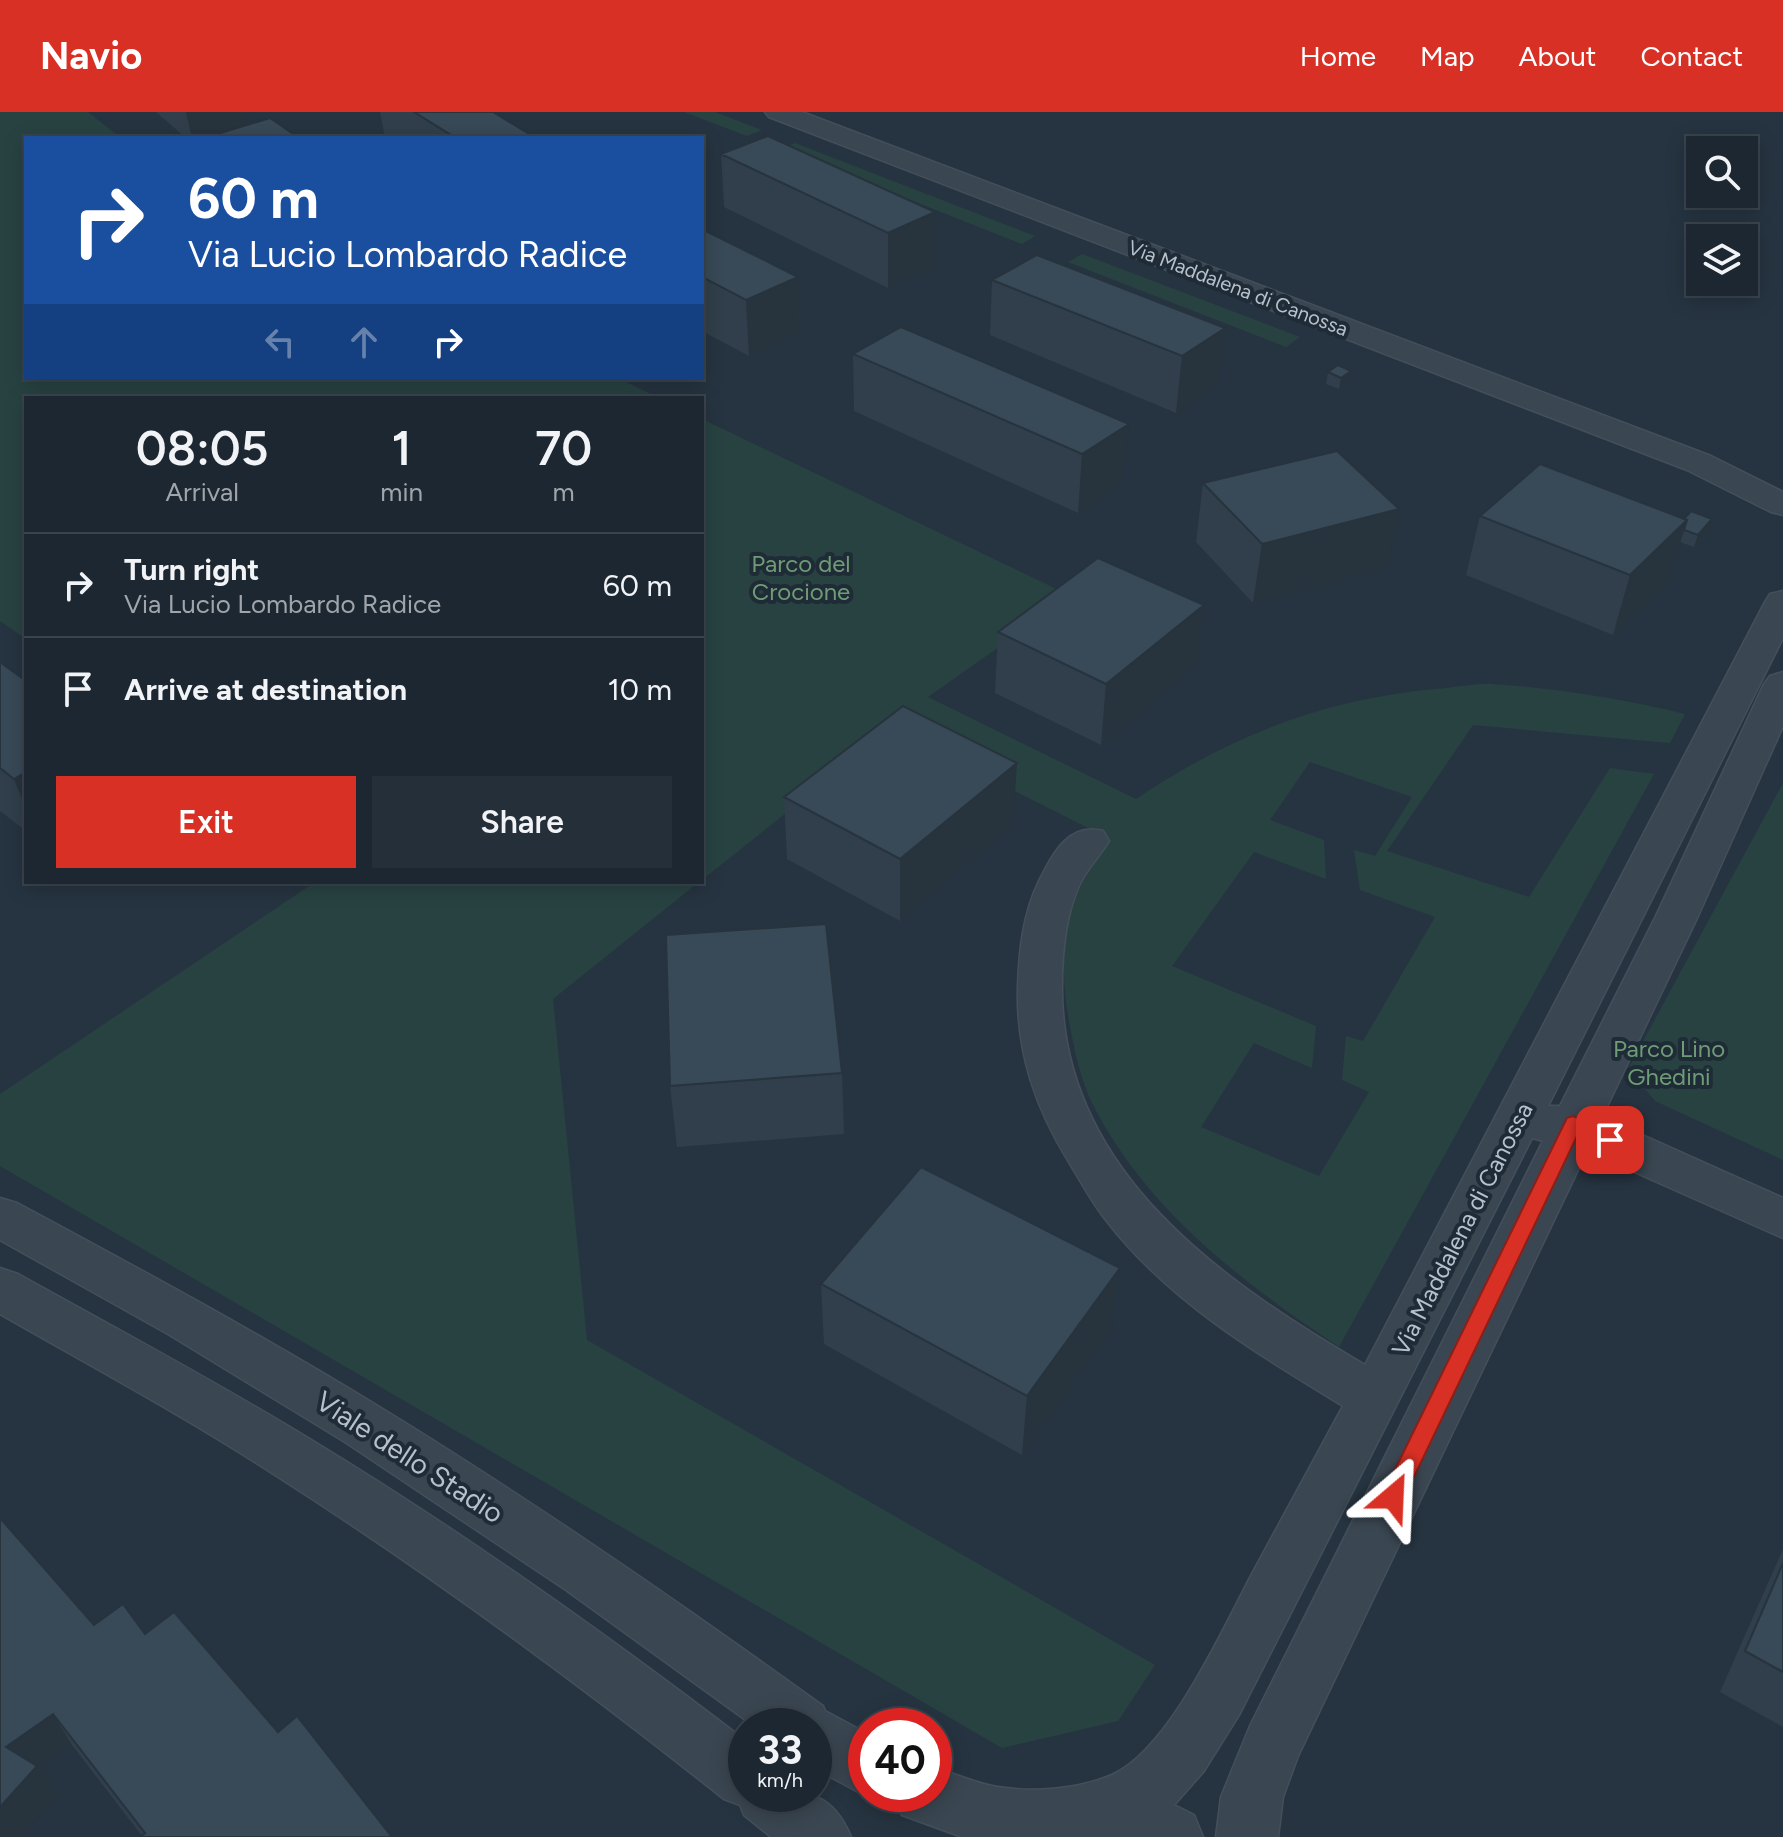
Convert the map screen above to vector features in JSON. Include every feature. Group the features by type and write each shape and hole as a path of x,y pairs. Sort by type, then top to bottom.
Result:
{"street":[{"name":"Via Maddalena di Canossa","path":"778,112 1699,463 1783,489"},
{"name":"Via Maddalena di Canossa","path":"1699,463 1783,505"},
{"name":"Via Maddalena di Canossa","path":"1051,1823 1125,1800 1157,1782 1202,1722 1375,1398 1783,602"},
{"path":"1677,916 1662,879 1705,792 1698,769 1728,749 1766,675 1783,661"},
{"path":"1247,1837 1252,1797 1271,1747 1677,916 1783,684"},
{"path":"1088,841 1064,872 1048,907 1041,941 1037,1012 1053,1087 1073,1130 1124,1208 1166,1251 1215,1294 1267,1332 1375,1398 1427,1357 1459,1361"},
{"path":"1573,1124 1567,1073 1591,976"},
{"path":"1508,1139 1542,1124 1573,1124 1783,1219"},
{"path":"1459,1361 1449,1309 1471,1211"},
{"name":"Viale dello Stadio","path":"0,1217 211,1333 364,1426 637,1605 777,1708"},
{"path":"0,1289 221,1413 328,1480 515,1605 728,1765"},
{"path":"952,1803 997,1818 1051,1823 1150,1824 1172,1837"},
{"path":"789,1812 820,1837"}],"green space":[{"path":"0,112 88,112 118,136 24,136 24,380 622,380 655,396 24,396 24,638 0,621"},
{"path":"684,112 715,112 762,130 747,136"},
{"path":"795,143 1035,236 1022,244 781,149"},
{"path":"1082,254 1300,337 1286,347 1068,262"},
{"name":"Parco del Crocione","path":"704,420 1071,596 928,697 1136,799 1207,757 1279,724 1395,694 1491,684 1589,695 1685,714 1670,743 1473,725 1387,851 1529,897 1610,768 1654,774 1339,1347 1267,1296 1199,1241 1140,1177 1114,1142 1092,1103 1075,1052 1069,1021 1064,955 1069,922 1079,890 1110,839 891,729 704,878","holes":["1310,762 1412,797 1375,856 1354,850 1360,890 1435,917 1363,1041 1346,1036 1342,1080 1369,1092 1319,1176 1201,1127 1254,1043 1312,1068 1316,1026 1172,966 1254,852 1326,879 1324,840 1270,820"]},
{"name":"Parco Lino Ghedini","path":"1783,783 1783,1160 1655,1101 1628,1069"},
{"path":"312,884 697,884 553,999 587,1340 1155,1665 1118,1721 1002,1748 952,1719 952,1708 933,1708 0,1166 0,1094"}],"building":[{"path":"414,112 493,112 533,136 453,136"},
{"path":"270,118 296,136 215,136"},
{"path":"768,136 935,212 888,233 721,154"},
{"path":"704,230 798,277 746,300 704,278"},
{"path":"1037,255 1225,328 1182,356 992,280"},
{"path":"901,327 1129,424 1082,454 853,354"},
{"path":"1338,365 1351,371 1341,378 1328,372"},
{"path":"1337,451 1399,509 1262,544 1203,483"},
{"path":"1540,464 1687,520 1630,575 1480,516"},
{"path":"1691,511 1712,519 1698,535 1684,530 1687,520 1684,519"},
{"path":"1098,558 1204,605 1106,684 998,632"},
{"path":"0,662 24,680 24,773 14,779 0,768"},
{"path":"903,706 1017,763 900,859 784,797"},
{"path":"826,924 842,1073 670,1086 666,935"},
{"path":"921,1167 1120,1268 1027,1396 821,1284"},
{"path":"0,1518 94,1625 123,1604 145,1634 174,1612 278,1732 297,1716 392,1837 140,1837 145,1833 53,1714 6,1747 37,1766 0,1807"},
{"path":"1783,1563 1783,1672 1745,1651"}],"route":[{"path":"1393,1497 1573,1124 1610,1140"}]}
